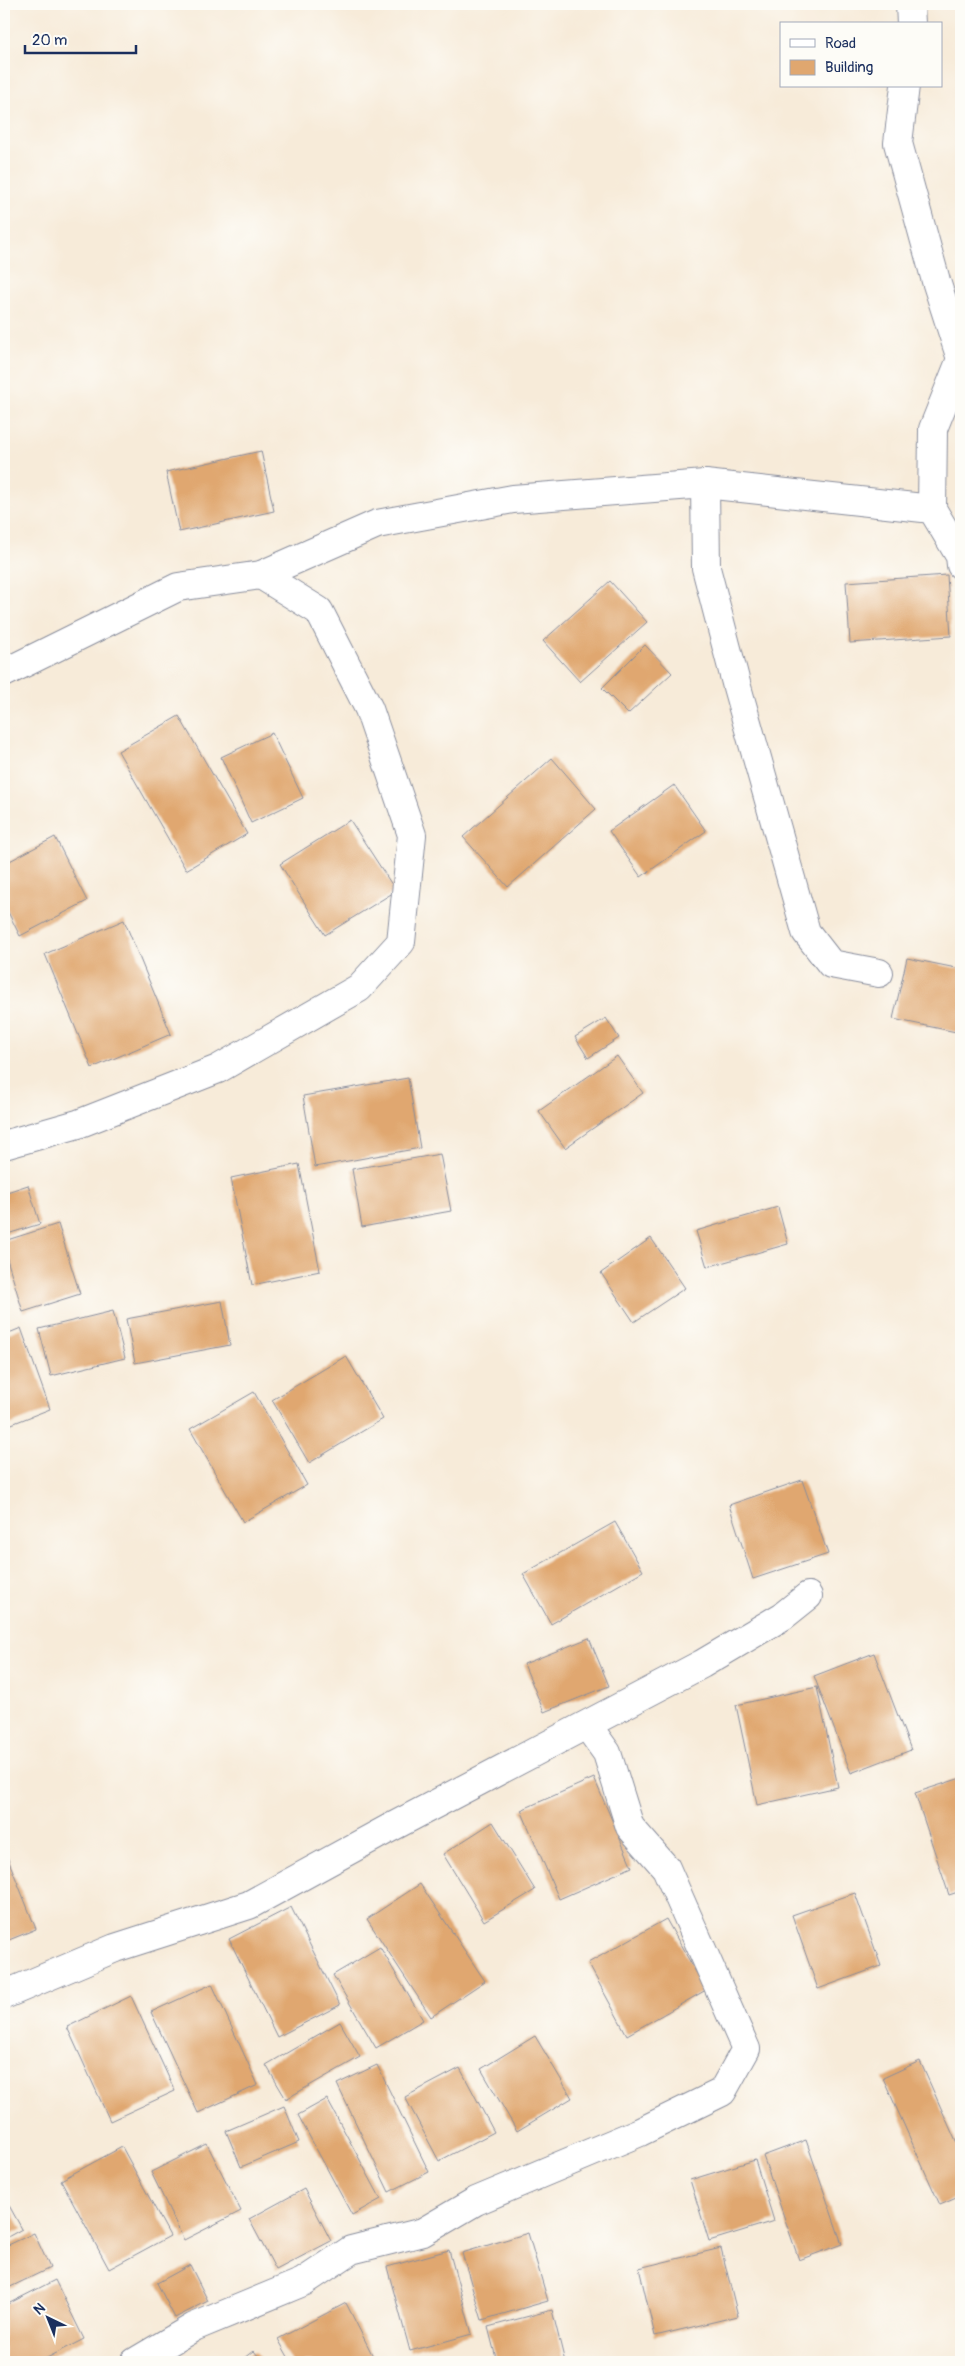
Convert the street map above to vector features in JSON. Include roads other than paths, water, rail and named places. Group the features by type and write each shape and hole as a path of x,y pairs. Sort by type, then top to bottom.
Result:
{"street":[{"path":"910,4 910,22"},
{"path":"905,88 898,143 936,282 961,359 933,429 932,509 960,556 961,565"},
{"path":"4,673 178,587 261,575 376,524 513,499 705,484 932,509"},
{"path":"705,484 706,568 737,687 806,932 831,964 879,973"},
{"path":"4,1145 78,1124 218,1069 359,988 401,942 412,835 368,710 319,611 261,575"},
{"path":"4,1995 115,1948 249,1905 702,1664 783,1616 808,1596"},
{"path":"135,2362 194,2327 303,2282 351,2250 423,2232 476,2201 640,2132 722,2092 746,2049 666,1868 630,1827 607,1753 587,1725"}]}
